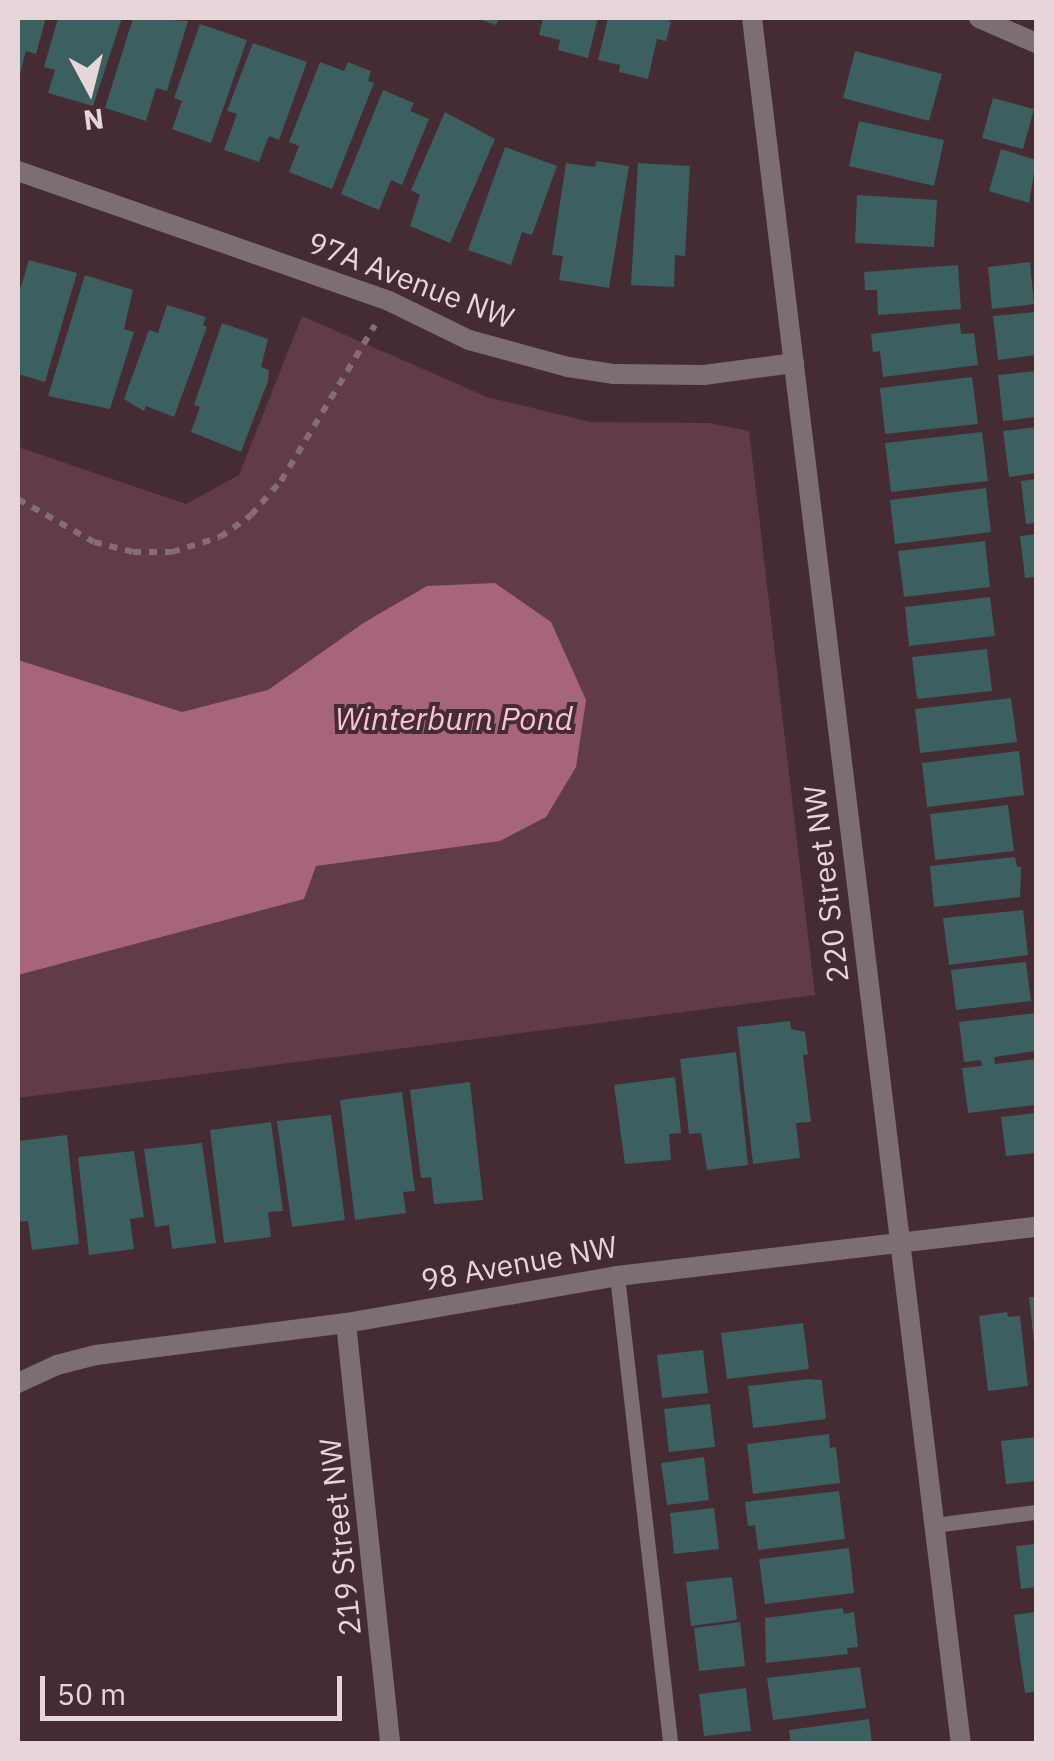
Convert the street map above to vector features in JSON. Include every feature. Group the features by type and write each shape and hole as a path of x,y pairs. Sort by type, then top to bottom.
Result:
{"street":[{"name":"220 Street NW","path":"752,18 961,1744"},
{"path":"980,18 1036,43"},
{"name":"97A Avenue NW","path":"18,172 389,301 469,340 568,367 614,374 704,375 794,363"},
{"name":"98 Avenue NW","path":"18,1383 57,1365 96,1355 346,1323 617,1276 1036,1227"},
{"name":"219 Street NW","path":"346,1323 390,1744"}],"lane":[{"path":"617,1276 670,1744"},
{"path":"934,1525 1036,1512"}],"path":[{"path":"18,499 94,542 133,552 172,552 220,537 251,515 282,482 389,301"}],"shaded area":[{"path":"302,316 487,397 590,422 710,423 749,431 815,995 18,1098 18,447 186,504 239,475"}],"water":[{"name":"Winterburn Pond","path":"495,583 551,622 586,700 576,767 546,817 500,841 316,866 304,899 18,975 18,660 182,712 268,690 365,622 427,586"}],"building":[{"path":"18,18 46,18 36,54 26,51 19,78"},
{"path":"58,18 122,18 93,106 48,93 55,70 44,67"},
{"path":"133,18 188,21 167,91 156,88 146,121 105,108"},
{"path":"475,18 499,18 496,25"},
{"path":"543,18 598,18 588,58 558,50 560,40 539,35"},
{"path":"608,18 663,18 671,22 666,41 657,39 648,79 619,72 620,65 598,60"},
{"path":"200,24 247,40 211,143 172,129 182,101 174,98"},
{"path":"253,43 307,62 279,140 269,136 259,162 224,150 237,114 227,111"},
{"path":"855,51 942,74 929,121 843,98"},
{"path":"320,62 344,71 348,62 371,71 368,81 374,83 332,189 289,172 299,146 289,142"},
{"path":"383,90 414,103 410,111 429,119 402,185 391,180 379,210 341,194"},
{"path":"993,98 1034,109 1023,149 982,138"},
{"path":"445,112 495,139 450,243 410,226 420,195 411,190"},
{"path":"859,121 944,140 934,186 849,166"},
{"path":"505,147 557,166 532,235 522,232 511,265 468,250"},
{"path":"1001,149 1036,160 1029,203 989,191"},
{"path":"596,161 629,166 609,288 559,280 563,256 552,255 566,163 595,167"},
{"path":"638,163 690,166 685,256 675,255 674,287 631,285"},
{"path":"857,195 937,200 934,247 855,243"},
{"path":"29,260 77,273 45,382 18,374 18,286 21,287"},
{"path":"1030,262 1034,304 992,309 988,267"},
{"path":"958,265 961,309 878,315 877,290 865,290 864,272"},
{"path":"85,275 133,290 124,329 134,332 110,409 48,396"},
{"path":"167,305 206,317 203,325 207,327 174,417 146,406 144,411 124,399 149,330 158,333"},
{"path":"1036,312 1036,355 998,360 993,316"},
{"path":"222,323 268,339 261,367 269,370 268,381 241,452 191,432 200,407 194,405"},
{"path":"960,323 961,334 974,333 978,365 883,377 880,351 873,352 871,334"},
{"path":"1036,371 1036,417 1003,421 998,375"},
{"path":"972,377 978,424 885,434 880,388"},
{"path":"1036,427 1036,473 1009,477 1003,431"},
{"path":"982,432 988,481 891,492 885,443"},
{"path":"1036,479 1036,523 1026,524 1021,481"},
{"path":"986,488 991,532 895,544 890,500"},
{"path":"1036,534 1036,577 1025,578 1020,536"},
{"path":"985,541 990,587 904,597 898,551"},
{"path":"990,597 995,636 909,646 905,607"},
{"path":"987,649 992,691 917,699 912,657"},
{"path":"1011,698 1017,742 920,753 915,709"},
{"path":"1019,751 1024,795 927,807 922,763"},
{"path":"1008,805 1014,851 935,860 930,814"},
{"path":"1015,857 1017,867 1021,867 1020,897 934,907 930,866"},
{"path":"1023,910 1028,955 949,965 943,918"},
{"path":"1026,962 1031,1001 956,1010 951,970"},
{"path":"1036,1013 1036,1051 994,1057 995,1064 1036,1059 1036,1105 968,1113 962,1068 982,1066 981,1060 964,1062 959,1022"},
{"path":"790,1021 791,1029 805,1032 808,1054 803,1055 811,1122 796,1123 800,1158 753,1164 737,1027"},
{"path":"736,1052 748,1165 707,1170 701,1133 689,1134 680,1059"},
{"path":"675,1077 681,1133 669,1134 671,1160 625,1164 614,1085"},
{"path":"470,1082 483,1200 434,1204 431,1177 421,1178 410,1090"},
{"path":"402,1092 415,1191 403,1192 406,1213 355,1220 340,1100"},
{"path":"1036,1113 1036,1153 1006,1156 1001,1117"},
{"path":"331,1115 345,1220 292,1227 277,1121"},
{"path":"271,1122 283,1211 268,1212 271,1237 224,1243 210,1130"},
{"path":"67,1135 79,1244 32,1250 28,1221 18,1222 18,1141"},
{"path":"202,1143 216,1243 172,1249 169,1225 155,1227 144,1149"},
{"path":"134,1151 144,1217 130,1219 134,1249 89,1255 78,1157"},
{"path":"1029,1297 1036,1297 1036,1342 1034,1342"},
{"path":"1007,1312 1008,1317 1020,1316 1028,1386 988,1391 979,1316"},
{"path":"803,1323 809,1369 727,1379 721,1333"},
{"path":"703,1350 708,1393 662,1398 657,1355"},
{"path":"822,1380 826,1419 753,1428 748,1386"},
{"path":"710,1404 715,1447 669,1452 664,1409"},
{"path":"829,1434 830,1448 836,1447 840,1483 753,1494 747,1444"},
{"path":"1036,1437 1036,1481 1006,1484 1001,1441"},
{"path":"704,1457 709,1500 667,1505 661,1463"},
{"path":"839,1491 845,1539 758,1550 755,1525 748,1526 745,1502"},
{"path":"714,1508 719,1549 674,1554 670,1513"},
{"path":"1036,1544 1036,1587 1021,1589 1016,1546"},
{"path":"849,1548 854,1593 765,1604 759,1559"},
{"path":"732,1577 737,1620 691,1626 686,1582"},
{"path":"843,1608 844,1614 854,1612 858,1647 847,1648 848,1654 766,1663 765,1618"},
{"path":"1036,1612 1036,1691 1025,1693 1014,1615"},
{"path":"740,1622 745,1666 699,1671 694,1628"},
{"path":"860,1667 866,1708 773,1720 767,1678"},
{"path":"746,1688 751,1731 704,1736 699,1694"},
{"path":"869,1719 872,1744 791,1744 789,1730"}]}
